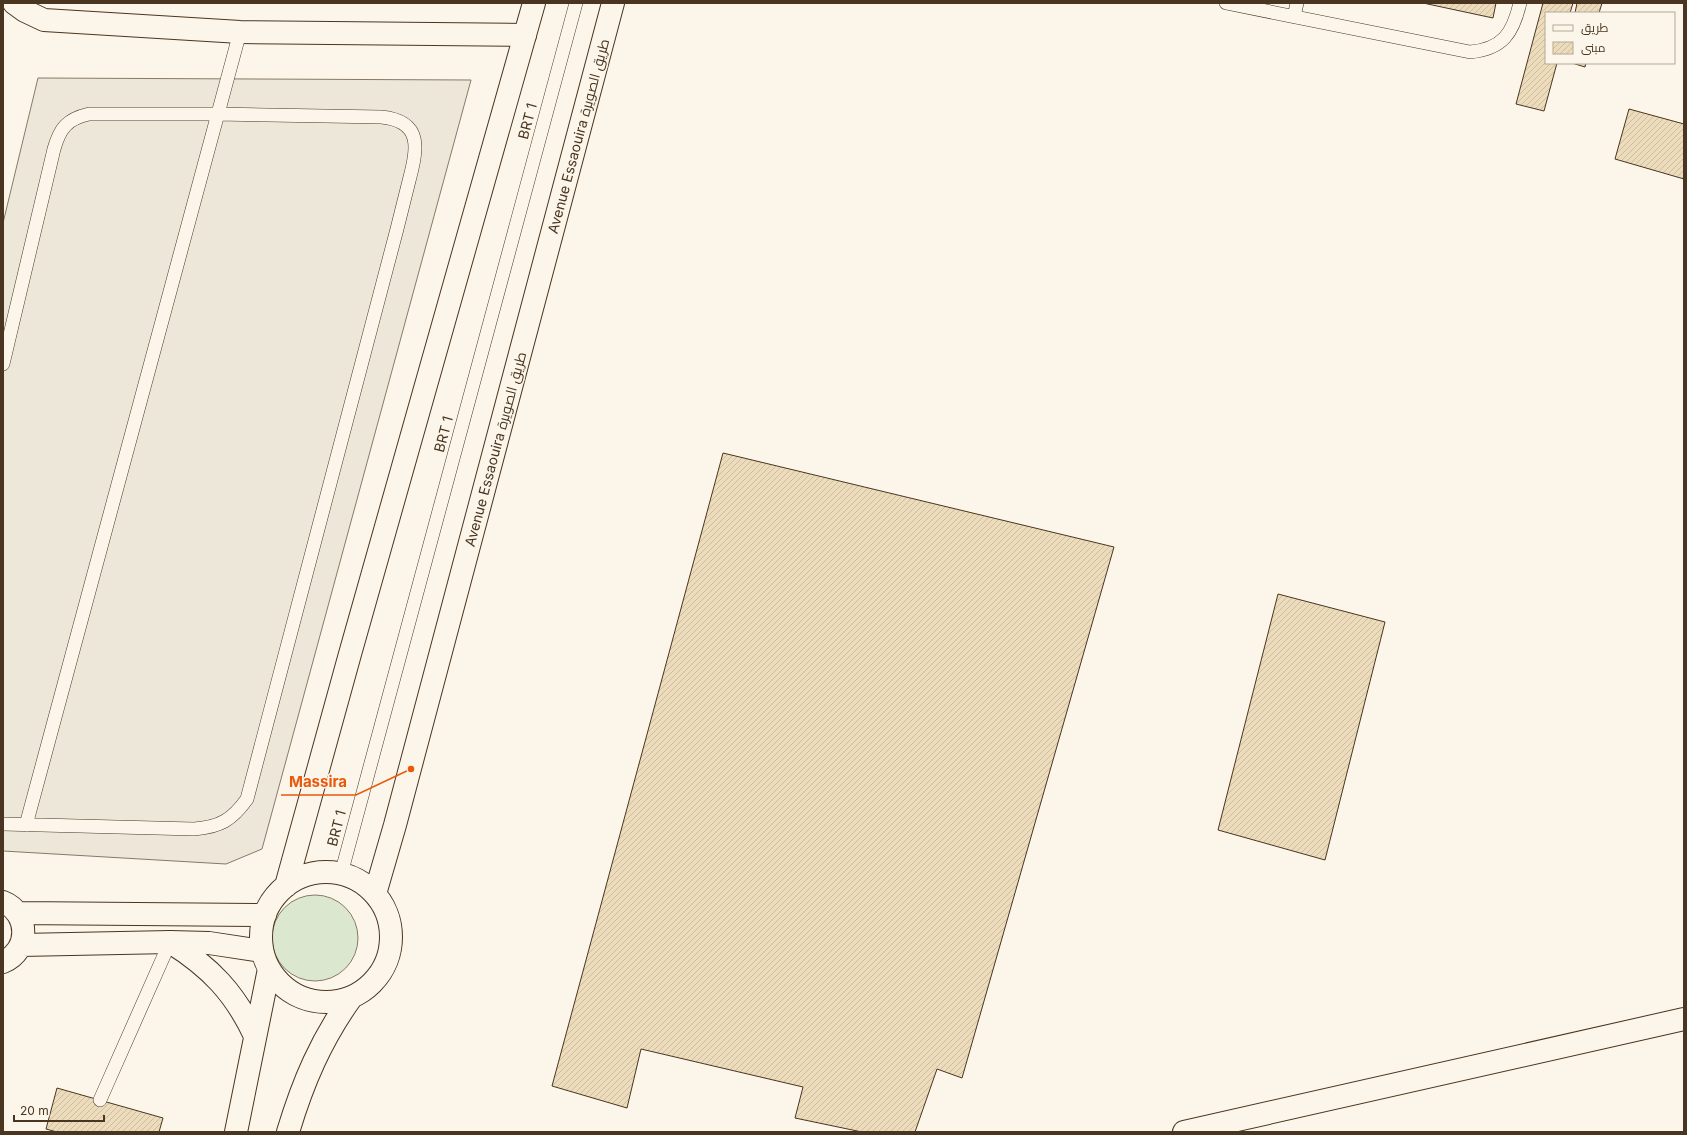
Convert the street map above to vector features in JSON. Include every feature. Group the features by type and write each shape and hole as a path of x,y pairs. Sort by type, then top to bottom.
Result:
{"main road":[{"path":"14,3 25,11 44,20 240,32 525,35"},
{"path":"286,886 352,646 534,3"},
{"name":"Avenue Essaouira طريق الصويرة","path":"375,894 397,818 613,3"},
{"path":"21,945 170,942 208,944 266,960 280,984 295,995 314,1002 333,1002 351,998 366,988 379,976 387,960 391,943 390,926 384,909 375,894 365,885 353,878 340,874 322,872 303,876 286,886 274,898 265,915 261,932 266,960 255,1036 236,1132"},
{"path":"10,908 265,915"},
{"path":"3,962 9,960 16,953 21,945 24,935 23,923 10,908"},
{"path":"170,942 203,964 219,979 233,996 245,1015 255,1036"},
{"path":"288,1132 306,1078 319,1050 334,1023 351,998"},
{"path":"1184,1132 1684,1018"}],"lane":[{"name":"BRT 1","path":"340,874 576,3"},
{"path":"1226,3 1470,52 1481,51 1502,41 1515,23 1520,3"},
{"path":"1294,17 1298,3"},
{"path":"26,825 240,32"},
{"path":"3,364 54,149 60,131 77,117 89,114 217,114 393,118 404,123 412,133 416,145 415,157 247,798 238,812 225,822 210,828 194,829 3,824"},
{"path":"100,1100 170,942"}],"green space":[{"path":"315,895 331,898 339,902 351,914 355,922 358,938 355,954 351,962 339,974 331,978 315,981 299,978 291,974 279,962 275,954 272,938 275,922 279,914 291,902 299,898"}],"shaded area":[{"path":"38,78 471,80 262,849 226,864 3,851 3,223"}],"building":[{"path":"1423,3 1496,3 1493,18"},
{"path":"1543,3 1573,3 1570,12 1545,12 1545,64 1557,64 1544,111 1516,104"},
{"path":"1577,3 1602,3 1599,12 1575,12"},
{"path":"1575,64 1586,64 1585,67"},
{"path":"1629,109 1684,124 1684,179 1615,159"},
{"path":"723,453 1114,547 962,1078 937,1069 915,1132 862,1132 795,1118 803,1087 641,1049 627,1108 552,1086"},
{"path":"1278,594 1385,622 1325,860 1218,830"},
{"path":"57,1088 163,1118 159,1132 57,1132 46,1129"}],"place":[{"name":"Massira","path":"411,769"}]}
